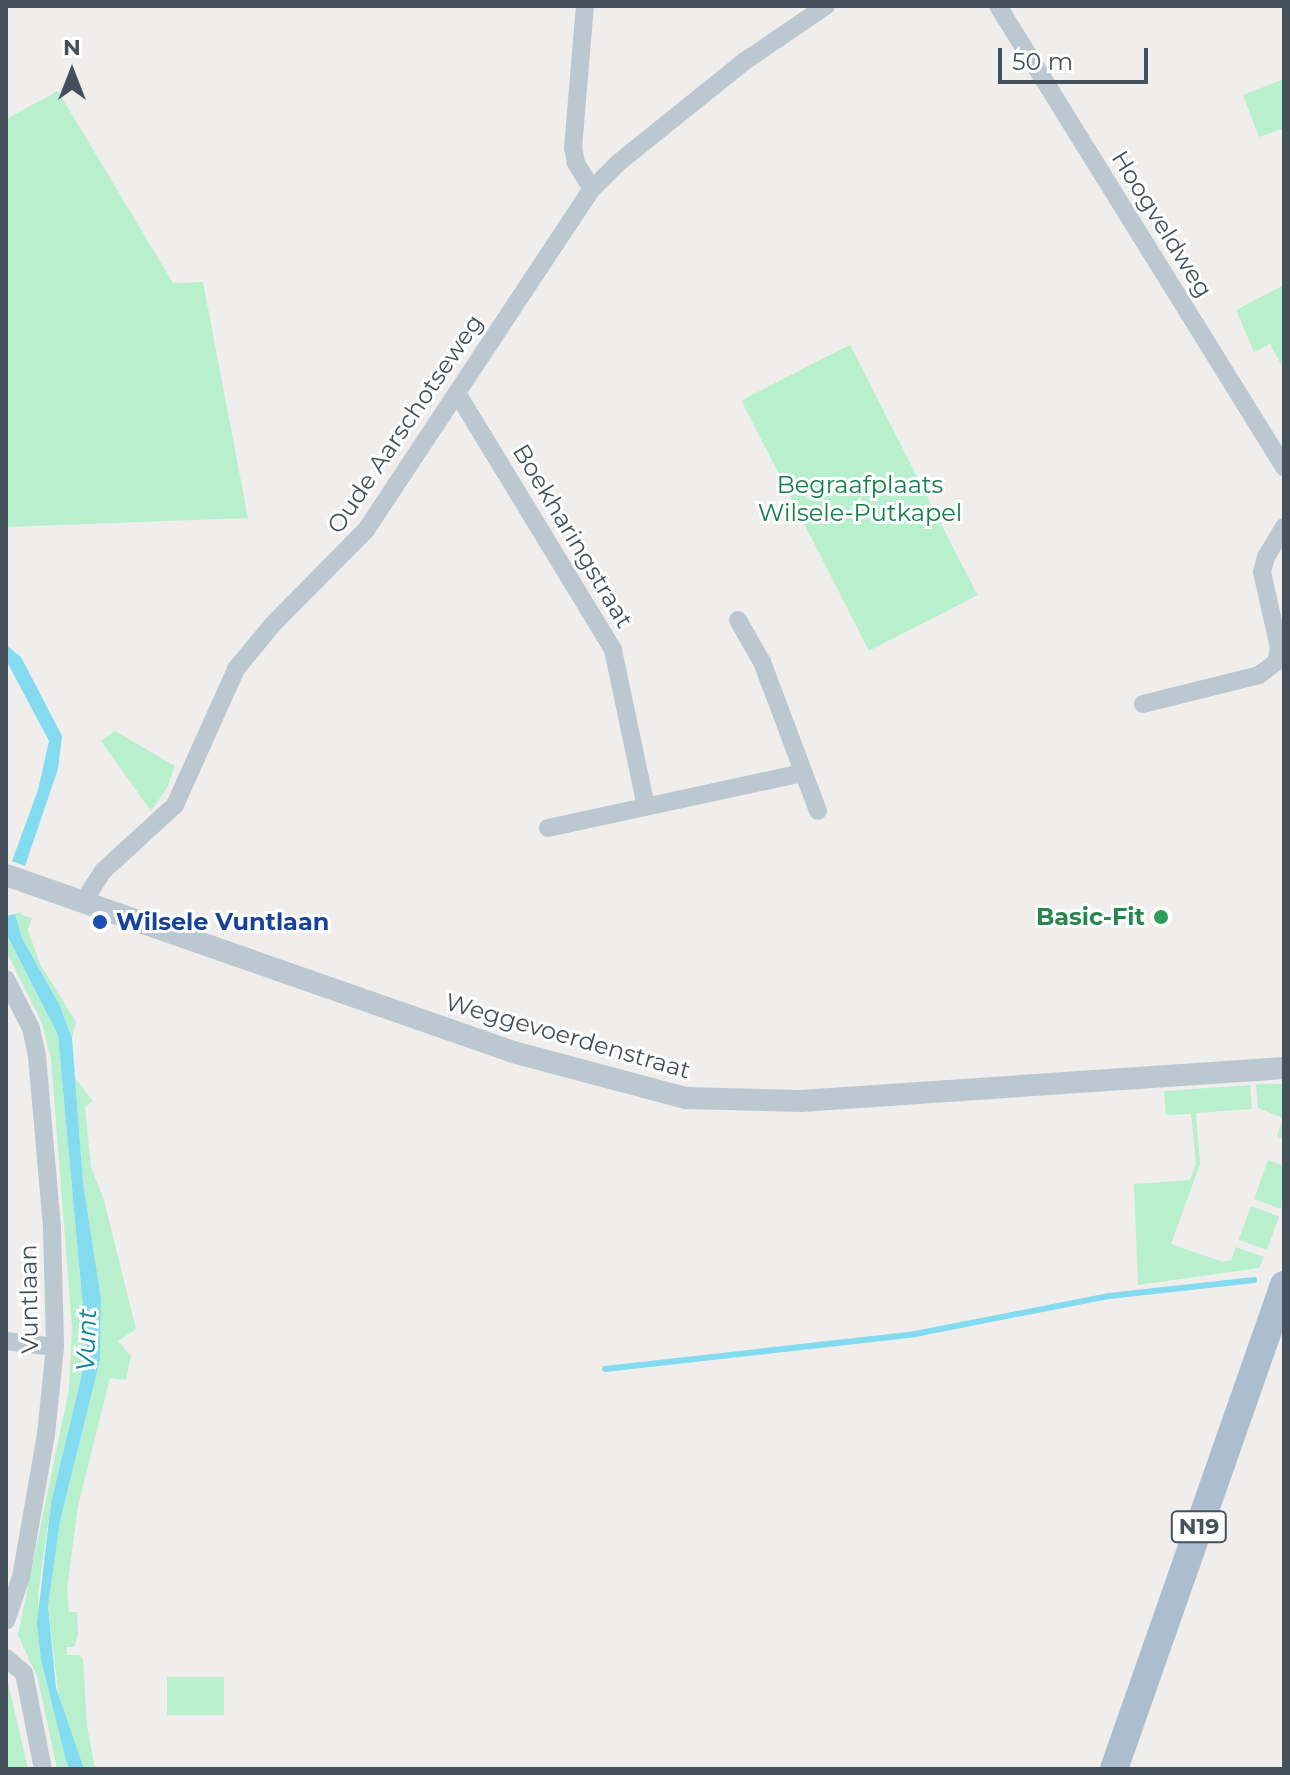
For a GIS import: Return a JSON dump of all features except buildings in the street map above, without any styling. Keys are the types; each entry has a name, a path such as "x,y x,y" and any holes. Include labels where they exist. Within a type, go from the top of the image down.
{"main road":[{"name":"N19","path":"1114,1769 1284,1285"}],"street":[{"path":"585,6 573,148 576,163 592,189"},
{"name":"Oude Aarschotseweg","path":"83,902 103,871 175,805 236,669 273,624 366,530 592,189 618,163 745,61 826,6"},
{"name":"Hoogveldweg","path":"998,6 1284,467"},
{"name":"Boekharingstraat","path":"457,393 613,650 646,807"},
{"path":"1143,704 1259,675 1276,662 1279,648 1262,572 1266,557 1284,527"},
{"path":"738,620 762,662 818,811"},
{"path":"548,828 803,773"},
{"name":"Weggevoerdenstraat","path":"16,878 513,1052 686,1098 801,1101 1284,1068"},
{"name":"Vuntlaan","path":"6,979 31,1028 37,1056 52,1229 55,1347 46,1434 21,1577 6,1621"},
{"path":"6,1341 55,1347"},
{"path":"6,1658 24,1673 43,1769"}],"green space":[{"path":"1284,79 1284,128 1259,137 1243,95"},
{"path":"58,91 173,283 203,282 248,518 6,527 6,119"},
{"path":"1284,285 1284,370 1270,344 1254,352 1236,310"},
{"name":"Begraafplaats Wilsele-Putkapel","path":"850,345 978,595 869,651 741,400"},
{"path":"115,731 175,766 167,788 151,811 101,741"},
{"path":"21,912 32,918 28,930 40,964 76,1022 72,1038 59,1004 22,938 15,914"},
{"path":"6,933 58,1035 87,1353 51,1503 38,1594 41,1660 69,1769 57,1769 38,1679 18,1635 69,1389 72,1327 51,1059 42,1023 6,951"},
{"path":"75,1078 93,1101 85,1107 91,1167 104,1200 136,1329 118,1341 131,1356 126,1380 110,1378 78,1506 67,1589 69,1612 77,1612 78,1635 74,1647 66,1647 67,1655 80,1655 83,1659 87,1726 95,1769 84,1769 59,1699 48,1606 60,1521 100,1360 101,1299 83,1183"},
{"path":"1256,1084 1284,1084 1284,1139 1277,1136 1283,1118 1258,1108"},
{"path":"1250,1085 1252,1109 1196,1113 1200,1164 1171,1244 1223,1262 1231,1260 1236,1247 1264,1257 1259,1268 1138,1285 1134,1184 1190,1180 1196,1163 1191,1114 1166,1115 1164,1091"},
{"path":"1268,1160 1284,1166 1281,1209 1254,1199"},
{"path":"1251,1206 1279,1216 1267,1250 1239,1240"},
{"path":"167,1677 224,1677 224,1715 167,1715"},
{"path":"6,1680 8,1682 28,1769 6,1769"}],"water":[{"path":"6,645 21,657 62,736 58,769 25,866 12,861 38,790 49,741 6,660"},
{"name":"Vunt","path":"15,914 22,938 59,1004 72,1038 83,1183 101,1299 100,1360 60,1521 48,1606 56,1688 84,1769 69,1769 66,1760 41,1660 37,1623 51,1503 87,1353 86,1340 58,1035 6,933 6,916"}],"waterway":[{"path":"605,1369 915,1334 1109,1296 1254,1280"}],"place":[{"name":"Basic-Fit","path":"1161,917"},
{"name":"Wilsele Vuntlaan","path":"100,922"}]}
